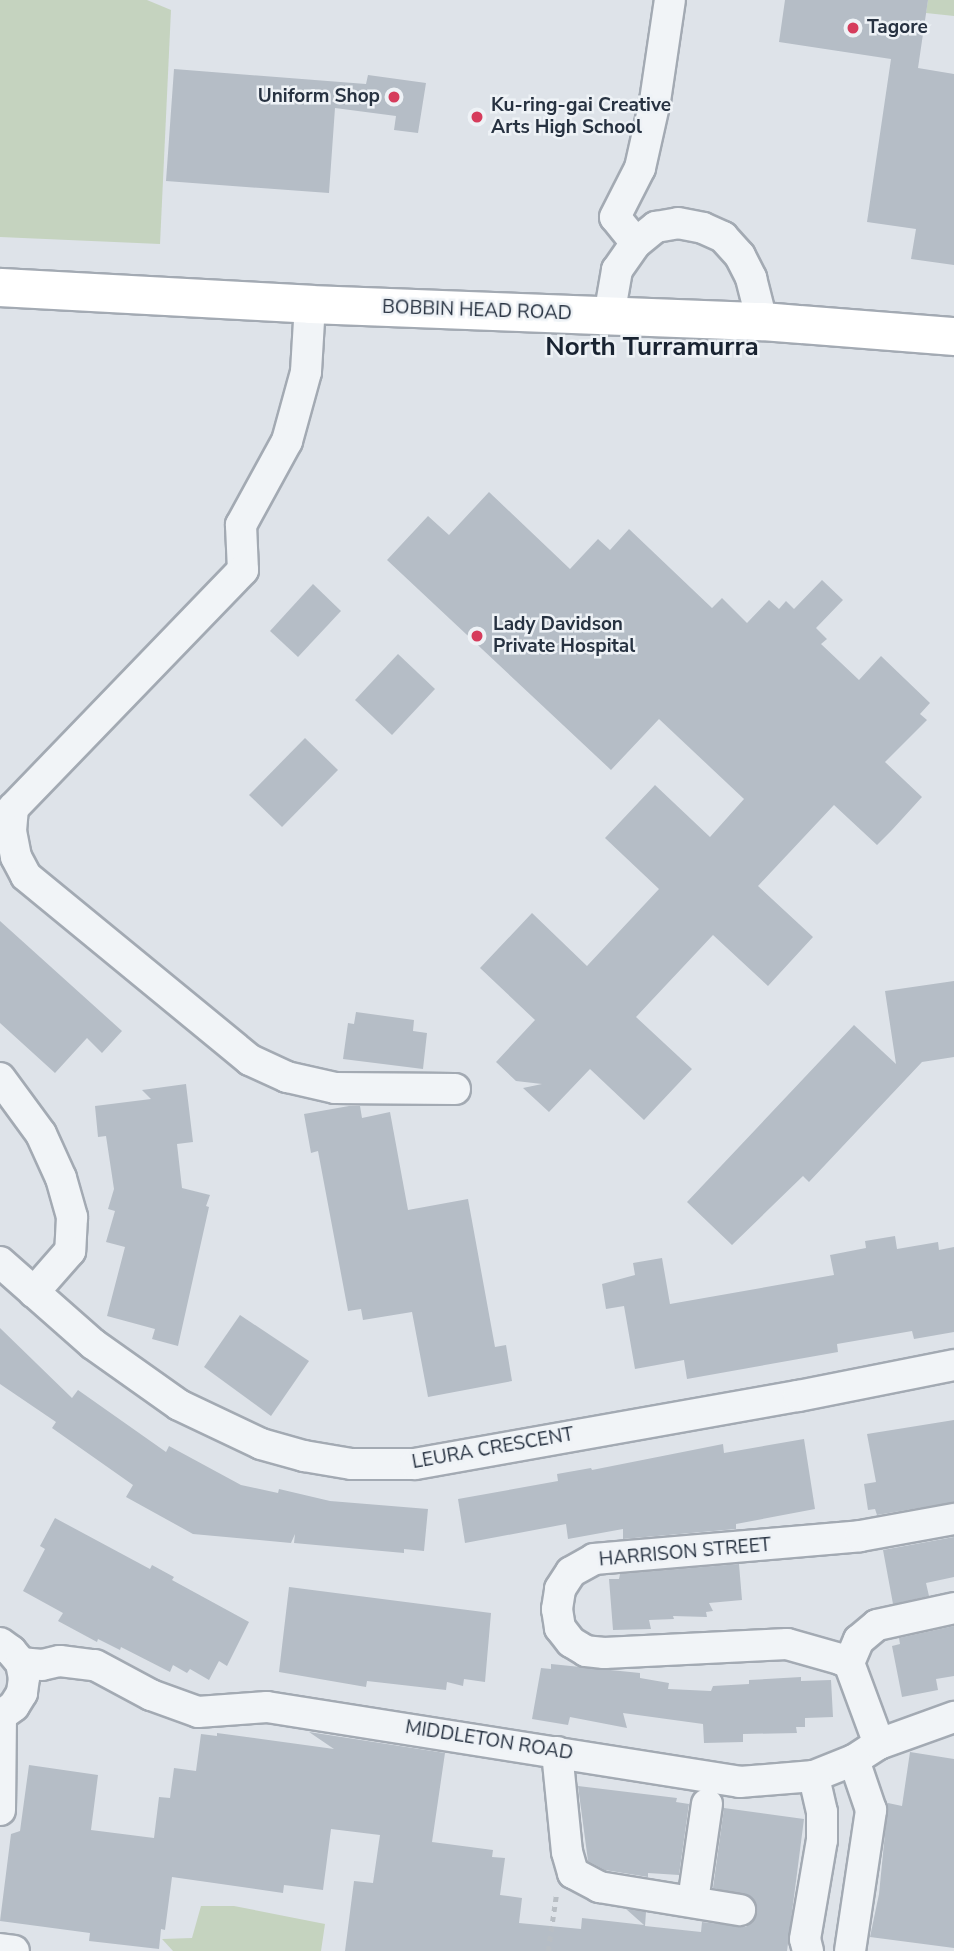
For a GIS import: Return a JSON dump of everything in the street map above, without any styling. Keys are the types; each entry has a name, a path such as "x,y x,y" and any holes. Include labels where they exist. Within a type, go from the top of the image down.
{"main road":[{"name":"BOBBIN HEAD ROAD","path":"0,287 310,304 762,321 954,336"}],"street":[{"path":"636,243 615,217 640,168 655,101 670,0"},
{"path":"609,316 617,270 636,243 656,227 678,223 703,228 723,237 740,256 751,278 762,321"},
{"path":"310,304 306,372 287,441 242,525 243,570 13,808 11,831 16,857 26,876 250,1060 287,1076 335,1088 455,1089"},
{"path":"0,1078 41,1134 61,1178 72,1217 70,1251 34,1292"},
{"name":"LEURA CRESCENT","path":"0,1262 126,1370 179,1405 261,1444 304,1456 351,1464 415,1464 798,1396 954,1364"},
{"name":"HARRISON STREET","path":"849,1663 787,1644 604,1653 586,1650 571,1642 560,1629 557,1609 560,1589 571,1572 594,1559 860,1536 954,1518"},
{"path":"850,1951 871,1810 866,1752 849,1663 859,1640 877,1625 954,1608"},
{"path":"0,1810 1,1716 14,1706 22,1693 24,1678 10,1653"},
{"name":"MIDDLETON ROAD","path":"10,1653 42,1665 60,1661 95,1665 151,1695 198,1712 267,1707 740,1782 814,1776 954,1717"},
{"path":"557,1752 567,1852 573,1873 599,1888 740,1910"},
{"path":"808,1951 805,1939 822,1840 822,1812 814,1776"},
{"path":"693,1901 707,1804"},
{"path":"0,1949 14,1951"}],"path":[{"path":"548,1951 559,1876 573,1873"}],"green space":[{"path":"0,0 147,0 171,10 160,244 0,237"},
{"path":"928,0 954,0 954,16 926,13"},
{"path":"201,1906 234,1906 325,1924 321,1951 173,1951 162,1939 192,1938"}],"building":[{"path":"785,0 928,0 918,68 954,74 954,265 911,259 916,229 867,222 891,59 779,42"},
{"path":"174,69 366,84 368,75 426,83 418,133 394,130 396,116 335,108 329,193 166,181"},
{"name":"Lady Davidson Private Hospital","path":"489,492 570,569 598,539 610,550 629,529 712,608 722,598 747,623 769,600 779,609 786,601 794,609 822,580 843,600 816,628 827,639 821,644 859,680 881,656 930,703 920,714 927,720 885,762 922,797 892,830 877,845 834,805 758,886 813,937 768,986 713,935 636,1017 692,1069 644,1120 590,1069 549,1112 523,1088 542,1084 516,1081 496,1062 535,1020 480,968 532,913 587,966 659,889 605,838 655,785 710,837 744,799 659,719 611,770 387,560 428,516 449,535"},
{"path":"313,584 341,611 298,657 270,631"},
{"path":"398,654 435,689 392,735 355,700"},
{"path":"305,738 338,770 282,827 249,795"},
{"path":"0,921 122,1031 102,1053 87,1038 55,1073 0,1023"},
{"path":"954,981 954,1057 922,1062 809,1182 803,1176 732,1245 687,1202 854,1025 896,1064 885,991"},
{"path":"356,1012 414,1020 413,1031 427,1033 423,1069 343,1059 348,1023 354,1024"},
{"path":"186,1084 193,1142 177,1144 182,1188 210,1195 178,1346 152,1339 155,1329 107,1316 125,1247 106,1242 115,1211 108,1209 114,1189 106,1136 98,1137 95,1106 151,1099 142,1090"},
{"path":"360,1106 362,1118 390,1112 408,1210 468,1199 495,1347 506,1345 512,1381 428,1397 412,1312 363,1320 361,1309 348,1311 318,1151 311,1153 304,1114"},
{"path":"895,1236 897,1249 938,1242 939,1250 954,1247 954,1332 914,1339 912,1331 837,1344 838,1352 687,1379 684,1360 635,1369 624,1306 606,1309 602,1284 635,1275 633,1263 662,1258 670,1304 834,1275 830,1255 866,1248 865,1241"},
{"path":"240,1315 309,1361 271,1416 204,1367"},
{"path":"0,1328 72,1398 78,1390 166,1452 169,1446 241,1485 278,1493 279,1489 330,1501 428,1509 424,1551 404,1549 404,1553 294,1543 295,1534 291,1543 193,1534 126,1497 133,1485 52,1428 56,1422 0,1384"},
{"path":"954,1420 954,1502 877,1515 875,1509 868,1510 864,1484 876,1482 867,1434"},
{"path":"804,1439 815,1509 736,1524 736,1529 623,1539 623,1529 568,1539 566,1524 465,1543 458,1499 558,1481 557,1474 591,1468 592,1470 723,1444 724,1453"},
{"path":"55,1518 150,1569 152,1565 174,1577 172,1580 249,1622 227,1666 219,1661 209,1680 190,1669 187,1673 173,1665 170,1672 121,1647 120,1650 98,1639 97,1642 58,1621 63,1613 23,1591 45,1549 40,1546"},
{"path":"954,1537 954,1577 926,1583 929,1596 893,1604 883,1550"},
{"path":"739,1564 742,1600 709,1603 713,1611 706,1612 707,1617 673,1616 674,1619 649,1620 651,1629 613,1630 609,1579 619,1579 620,1574"},
{"path":"289,1587 491,1613 485,1682 464,1679 463,1686 447,1682 446,1690 367,1681 366,1687 279,1672"},
{"path":"954,1626 954,1676 936,1679 938,1690 902,1697 892,1646 900,1644 899,1638"},
{"path":"551,1664 640,1673 640,1678 669,1683 668,1689 711,1691 713,1686 749,1684 749,1680 801,1677 801,1681 831,1680 833,1717 805,1718 805,1727 796,1727 797,1733 743,1734 743,1742 704,1743 703,1724 623,1713 627,1728 570,1717 568,1725 532,1719 541,1668 551,1669"},
{"path":"309,1732 445,1753 432,1842 493,1850 492,1857 505,1858 500,1895 522,1898 519,1923 581,1929 582,1918 644,1925 626,1909 646,1912 645,1926 701,1932 702,1922 746,1927 757,1913 752,1897 713,1888 724,1808 804,1819 787,1951 345,1951 354,1881 373,1883 380,1835 331,1829 323,1890 284,1885 283,1893 172,1877 165,1930 161,1929 159,1949 89,1941 90,1933 0,1921 11,1834 20,1831 29,1765 98,1775 91,1830 154,1838 159,1797 170,1798 174,1768 196,1771 201,1734 217,1736 217,1733 334,1749"},
{"path":"910,1752 954,1759 954,1948 870,1937 879,1894 888,1803 902,1806"},
{"path":"578,1786 677,1798 676,1802 689,1804 679,1875 648,1873 648,1877 605,1870 588,1861"}],"place":[{"name":"Tagore","path":"853,28"},
{"name":"Uniform Shop","path":"394,97"},
{"name":"Ku-ring-gai Creative Arts High School","path":"477,117"},
{"name":"Lady Davidson Private Hospital","path":"477,636"}],"district":[{"name":"North Turramurra","path":"652,347"}]}
